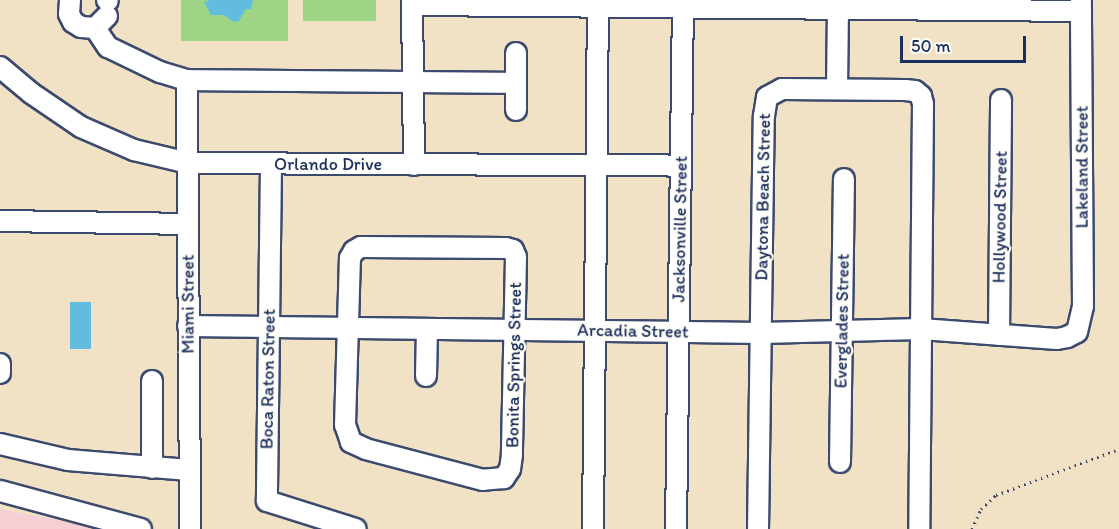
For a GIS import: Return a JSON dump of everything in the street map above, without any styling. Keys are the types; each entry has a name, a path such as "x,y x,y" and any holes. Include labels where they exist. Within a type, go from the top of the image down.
{"street":[{"path":"70,0 69,14 81,27 104,11 108,47 160,72 188,80 516,83"},
{"path":"414,165 412,3 683,4 838,9 1081,6"},
{"path":"593,529 598,4"},
{"name":"Jacksonville Street","path":"676,529 683,4"},
{"name":"Lakeland Street","path":"1077,332 1082,320 1083,306 1081,6"},
{"path":"837,89 838,9"},
{"path":"516,53 516,110"},
{"name":"Orlando Drive","path":"0,67 31,93 81,127 134,150 188,164 681,166"},
{"name":"Miami Street","path":"188,80 190,529"},
{"name":"Daytona Beach Street","path":"758,529 764,116 767,97 774,90 782,89 837,89 905,90 915,91 921,96 924,115 919,529"},
{"name":"Hollywood Street","path":"999,334 1001,100"},
{"name":"Boca Raton Street","path":"271,164 267,501 356,529"},
{"name":"Everglades Street","path":"840,462 843,179"},
{"path":"0,221 188,224"},
{"name":"Bonita Springs Street","path":"361,247 506,248 513,250 516,257 512,455 510,469 504,478 494,481 377,452 351,442 345,425 349,328 350,258 354,251 361,247"},
{"name":"Arcadia Street","path":"188,326 761,333 921,329 1057,339 1077,332"},
{"path":"426,376 427,329"},
{"path":"0,364 0,373"},
{"path":"152,381 152,468"},
{"path":"0,444 68,460 189,470"},
{"path":"0,491 79,521 141,529"}],"path":[{"path":"972,529 981,509 996,495 1119,449"}],"shaded area":[{"path":"0,509 90,526 90,529 0,529"}],"green space":[{"path":"181,0 288,0 288,41 181,41"},
{"path":"303,0 376,0 376,21 303,21"}],"water":[{"path":"253,0 251,9 246,9 239,21 234,22 224,15 211,15 204,2"},
{"path":"70,302 91,302 91,349 70,349"}]}
